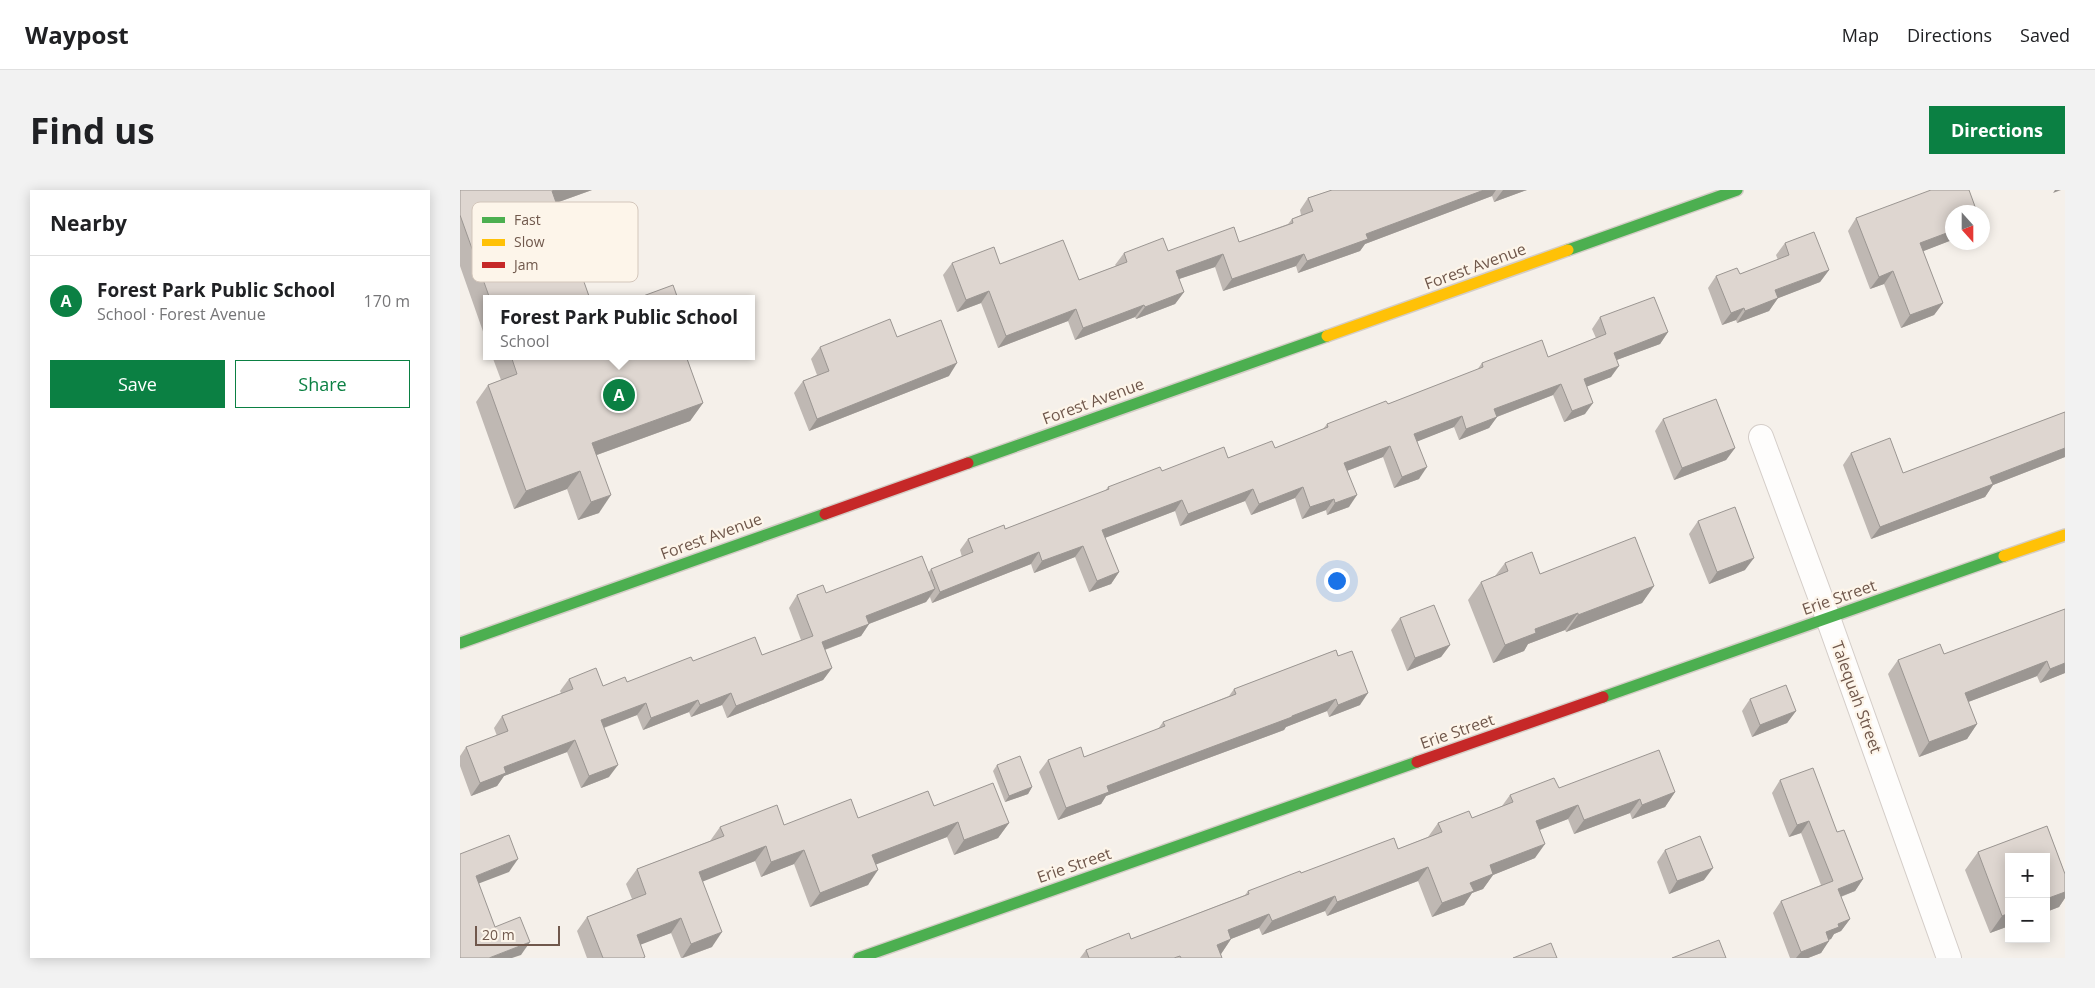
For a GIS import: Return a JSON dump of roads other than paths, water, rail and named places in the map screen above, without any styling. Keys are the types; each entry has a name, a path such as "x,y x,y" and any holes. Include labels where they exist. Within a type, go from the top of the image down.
{"street":[{"name":"Forest Avenue","path":"460,643 1737,190"},
{"name":"Talequah Street","path":"1761,437 1828,618 1949,958"},
{"name":"Erie Street","path":"859,958 2065,536"}],"place":[{"name":"Forest Park Public School","path":"619,395"}]}
